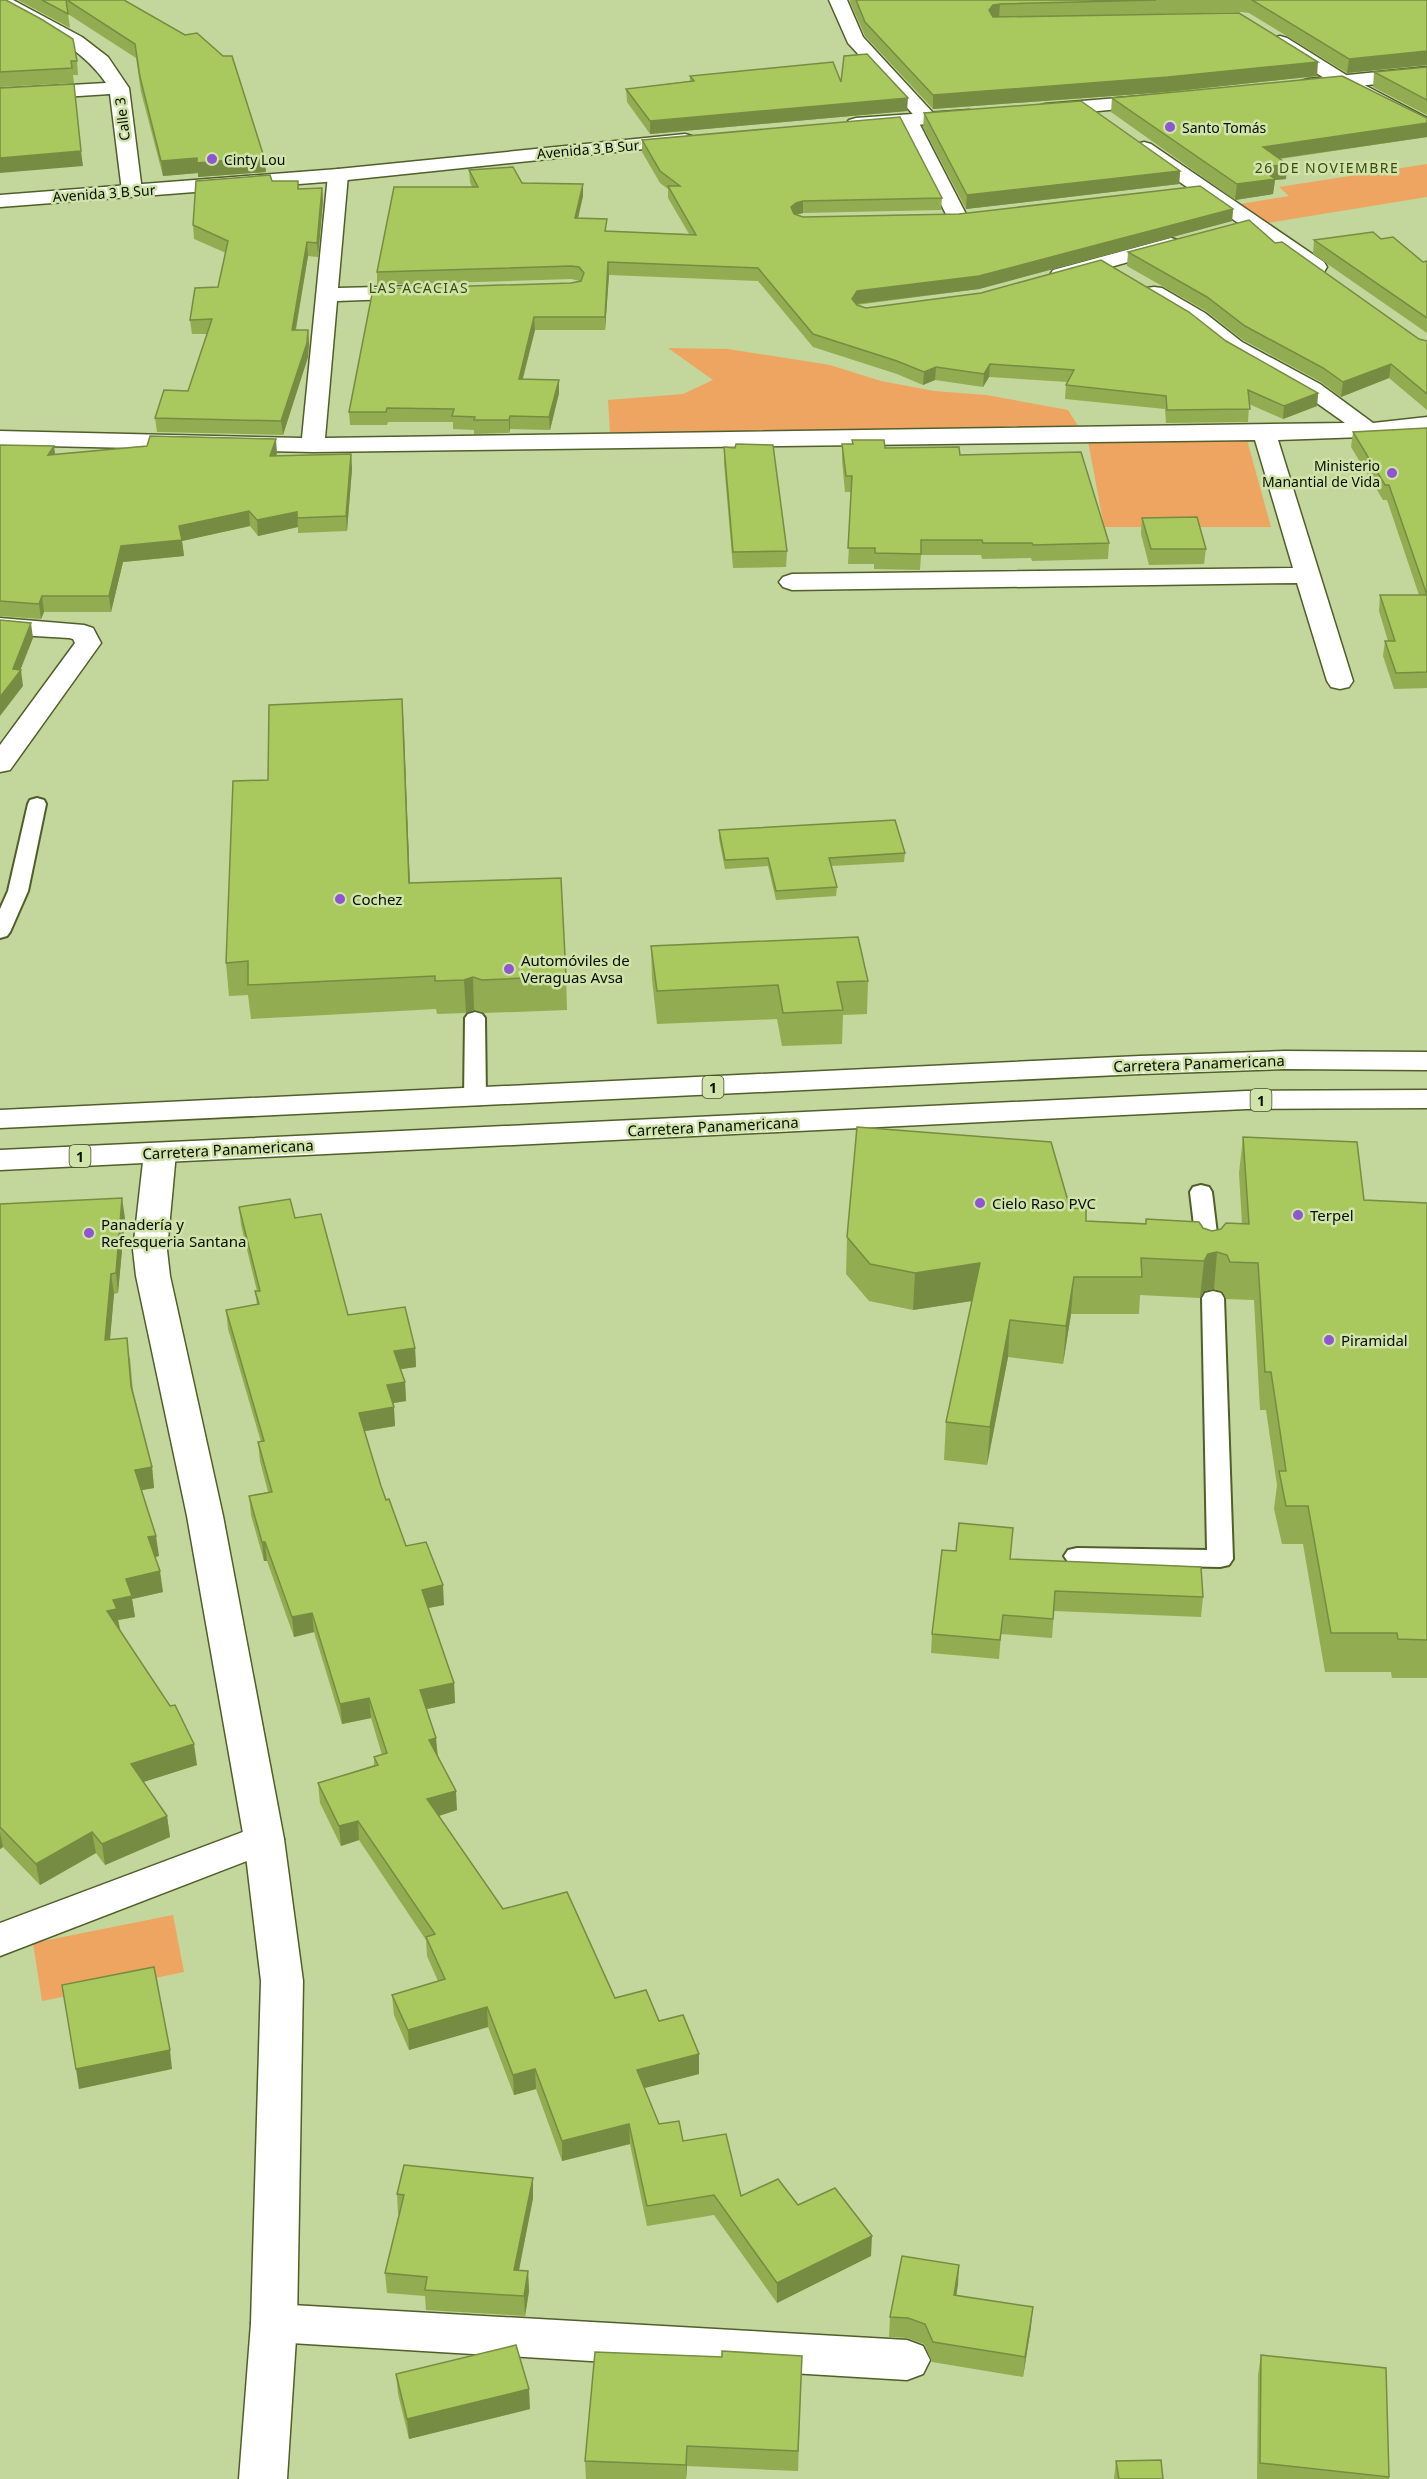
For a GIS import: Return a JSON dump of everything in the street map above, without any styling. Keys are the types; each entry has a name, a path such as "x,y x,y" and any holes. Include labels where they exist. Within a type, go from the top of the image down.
{"main road":[{"name":"Calle 3","path":"0,0 75,41 101,61 119,88 132,191"},
{"path":"838,0 855,39 918,120 958,218"},
{"path":"0,16 27,15"},
{"path":"1260,30 1344,82 1427,126"},
{"path":"1285,88 1427,73"},
{"path":"0,95 119,88"},
{"path":"1027,111 1179,98"},
{"path":"1086,107 1334,280"},
{"path":"835,126 991,114"},
{"name":"Avenida 3 B Sur","path":"0,201 338,175 707,138"},
{"path":"313,445 338,175"},
{"path":"1172,194 1203,190"},
{"path":"935,218 981,215"},
{"path":"1232,230 1254,224"},
{"path":"1044,279 1187,240"},
{"path":"1103,263 1197,318 1234,347 1312,389 1367,429"},
{"path":"327,294 443,291"},
{"path":"0,438 313,445 1264,433 1427,424"},
{"path":"1264,433 1340,681"},
{"path":"792,582 1308,575"},
{"path":"0,626 69,630 84,633 88,643 0,764"},
{"name":"Carretera Panamericana","path":"0,1119 475,1099 1110,1066 1255,1061 1427,1061"},
{"path":"1110,1066 1377,1078 1407,1084 1427,1092"},
{"path":"160,1153 183,1138 217,1129 445,1112 595,1093"},
{"name":"Carretera Panamericana","path":"0,1160 1246,1100 1427,1098"},
{"path":"0,1136 101,1136 139,1143 160,1153"},
{"path":"160,1153 150,1250 153,1276 205,1516 264,1839 282,1981 274,2323 263,2479"},
{"path":"0,1940 264,1839"},
{"path":"274,2323 907,2360"}],"lane":[{"path":"0,932 18,891 37,804"},
{"path":"475,1018 475,1099"},
{"path":"1200,1192 1209,1259"},
{"path":"1077,1556 1220,1559 1213,1298"}],"shaded area":[{"path":"1427,164 1427,197 1267,223 1240,204 1289,196 1279,187"},
{"path":"668,348 728,349 830,365 881,381 934,391 986,395 1068,410 1080,429 610,432 608,400 683,394 713,380"},
{"path":"1247,440 1271,527 1104,527 1088,441"},
{"path":"173,1915 184,1972 42,2001 33,1943"}],"building":[{"path":"0,0 6,0 73,39 77,61 71,61 72,68 0,72"},
{"path":"42,0 66,0 68,14"},
{"path":"67,0 124,0 185,35 197,33 223,56 232,56 264,157 197,163 197,158 161,161 140,77 135,44"},
{"path":"856,0 1156,0 1000,4 993,5 989,10 993,17 1239,13 1318,62 1168,77 933,95 865,22"},
{"path":"1252,0 1427,0 1427,51 1349,59"},
{"path":"867,54 908,98 650,121 626,89 694,81 690,76 833,62 841,82 844,56"},
{"path":"1427,67 1427,100 1374,72"},
{"path":"1342,76 1427,118 1427,123 1263,147 1287,164 1260,168 1275,179 1237,184 1112,98"},
{"path":"74,84 81,151 0,158 0,88"},
{"path":"1081,101 1180,171 967,195 924,113"},
{"path":"900,117 942,198 803,201 791,207 794,214 803,217 959,214 1200,186 1233,209 979,276 857,291 852,299 857,305 866,308 981,293 1101,260 1189,312 1226,341 1318,393 1284,406 1248,390 1250,409 1167,410 1166,396 1066,385 1074,370 990,364 984,374 936,367 924,372 813,334 758,268 608,262 605,317 534,317 519,379 559,380 549,417 510,416 509,420 474,420 475,417 452,416 454,409 387,408 386,412 349,412 373,289 571,283 581,281 584,273 579,267 571,266 377,272 394,187 478,187 469,170 513,167 522,183 583,184 575,218 607,219 605,231 696,235 668,186 680,186 660,171 642,140"},
{"path":"270,175 272,181 298,181 298,189 322,188 317,243 307,242 292,330 308,330 307,343 281,421 155,418 164,390 188,391 212,319 190,320 195,288 218,287 228,241 193,225 196,181"},
{"path":"1249,220 1275,243 1282,242 1419,339 1427,341 1427,394 1391,364 1343,382 1323,368 1245,326 1207,297 1128,252"},
{"path":"1373,232 1381,239 1393,237 1423,262 1427,261 1427,318 1314,240"},
{"path":"1427,428 1427,595 1389,485 1385,485 1353,432"},
{"path":"150,436 276,439 270,456 351,454 346,516 297,518 297,512 257,520 249,511 179,526 182,540 121,546 109,596 42,596 39,604 0,601 0,445 54,446 48,455 147,446"},
{"path":"852,440 884,440 885,448 959,447 960,455 1081,452 1109,543 1033,545 1032,543 983,543 982,540 921,540 921,554 875,553 875,548 848,548 852,476 846,476 842,444 853,444"},
{"path":"736,444 773,445 787,551 733,552 724,447 735,448"},
{"path":"1197,517 1206,549 1151,549 1142,518"},
{"path":"1380,595 1427,595 1427,672 1396,673 1385,641 1395,641"},
{"path":"0,620 31,623 13,669 21,670 0,697"},
{"path":"402,699 409,883 561,878 566,976 482,980 473,977 464,980 435,981 435,976 248,985 248,961 226,963 233,781 268,780 269,705"},
{"path":"895,820 905,853 829,858 837,887 776,891 768,858 725,860 719,830"},
{"path":"858,937 868,981 837,982 843,1010 783,1013 778,985 657,991 651,946"},
{"path":"857,1127 1051,1142 1070,1208 1086,1209 1086,1221 1146,1224 1146,1219 1199,1222 1203,1228 1212,1231 1221,1229 1226,1223 1249,1224 1243,1137 1357,1142 1364,1200 1427,1203 1427,1640 1398,1639 1397,1633 1331,1633 1308,1506 1286,1506 1279,1471 1286,1471 1271,1372 1265,1372 1258,1263 1230,1262 1227,1255 1217,1252 1208,1254 1204,1261 1141,1258 1142,1277 1074,1277 1066,1326 1010,1320 990,1427 946,1422 980,1263 915,1273 870,1264 847,1237"},
{"path":"122,1198 116,1273 111,1274 105,1340 127,1338 131,1386 152,1467 135,1470 156,1536 148,1537 160,1571 126,1579 132,1596 113,1600 117,1609 107,1611 170,1706 175,1705 194,1744 131,1764 167,1816 102,1844 92,1832 36,1864 0,1827 0,1204"},
{"path":"290,1199 295,1218 321,1214 348,1315 405,1307 415,1348 394,1351 405,1382 387,1385 394,1407 359,1413 381,1486 386,1500 389,1499 406,1546 426,1542 443,1585 422,1590 454,1683 420,1690 436,1738 429,1740 456,1791 427,1799 503,1909 567,1892 615,1998 646,1990 659,2021 683,2015 699,2054 637,2070 659,2124 679,2121 683,2141 726,2134 741,2196 778,2179 798,2205 835,2188 872,2236 777,2283 714,2195 647,2206 629,2124 562,2141 535,2069 513,2075 487,2007 408,2030 392,1995 445,1979 426,1937 435,1934 358,1821 339,1826 318,1783 378,1765 374,1757 387,1753 369,1698 340,1704 312,1613 292,1617 265,1542 262,1542 249,1496 272,1492 258,1442 264,1441 226,1310 259,1304 255,1291 260,1291 239,1207"},
{"path":"959,1523 1013,1528 1010,1559 1201,1567 1203,1597 1055,1591 1053,1619 1003,1615 1000,1640 932,1634 942,1550 956,1551"},
{"path":"154,1967 170,2050 76,2069 62,1985"},
{"path":"404,2165 533,2178 514,2270 528,2271 524,2296 425,2290 427,2277 385,2273 404,2195 397,2194"},
{"path":"902,2256 959,2265 954,2295 1033,2307 1025,2357 933,2342 925,2324 908,2318 890,2317"},
{"path":"516,2345 529,2389 407,2419 396,2374"},
{"path":"722,2351 802,2356 798,2451 687,2446 686,2465 585,2461 595,2352 722,2357"},
{"path":"1261,2355 1386,2368 1389,2477 1260,2463"},
{"path":"1161,2460 1163,2479 1119,2479 1116,2461"}],"place":[{"name":"Santo Tomás","path":"1170,127"},
{"name":"Cinty Lou","path":"212,159"},
{"name":"Ministerio Manantial de Vida","path":"1392,473"},
{"name":"Cochez","path":"340,899"},
{"name":"Automóviles de Veraguas Avsa","path":"509,969"},
{"name":"Cielo Raso PVC","path":"980,1203"},
{"name":"Terpel","path":"1298,1215"},
{"name":"Panadería y Refesqueria Santana","path":"89,1233"},
{"name":"Piramidal","path":"1329,1340"}],"district":[{"name":"26 DE NOVIEMBRE","path":"1327,167"},
{"name":"LAS ACACIAS","path":"419,287"}]}
